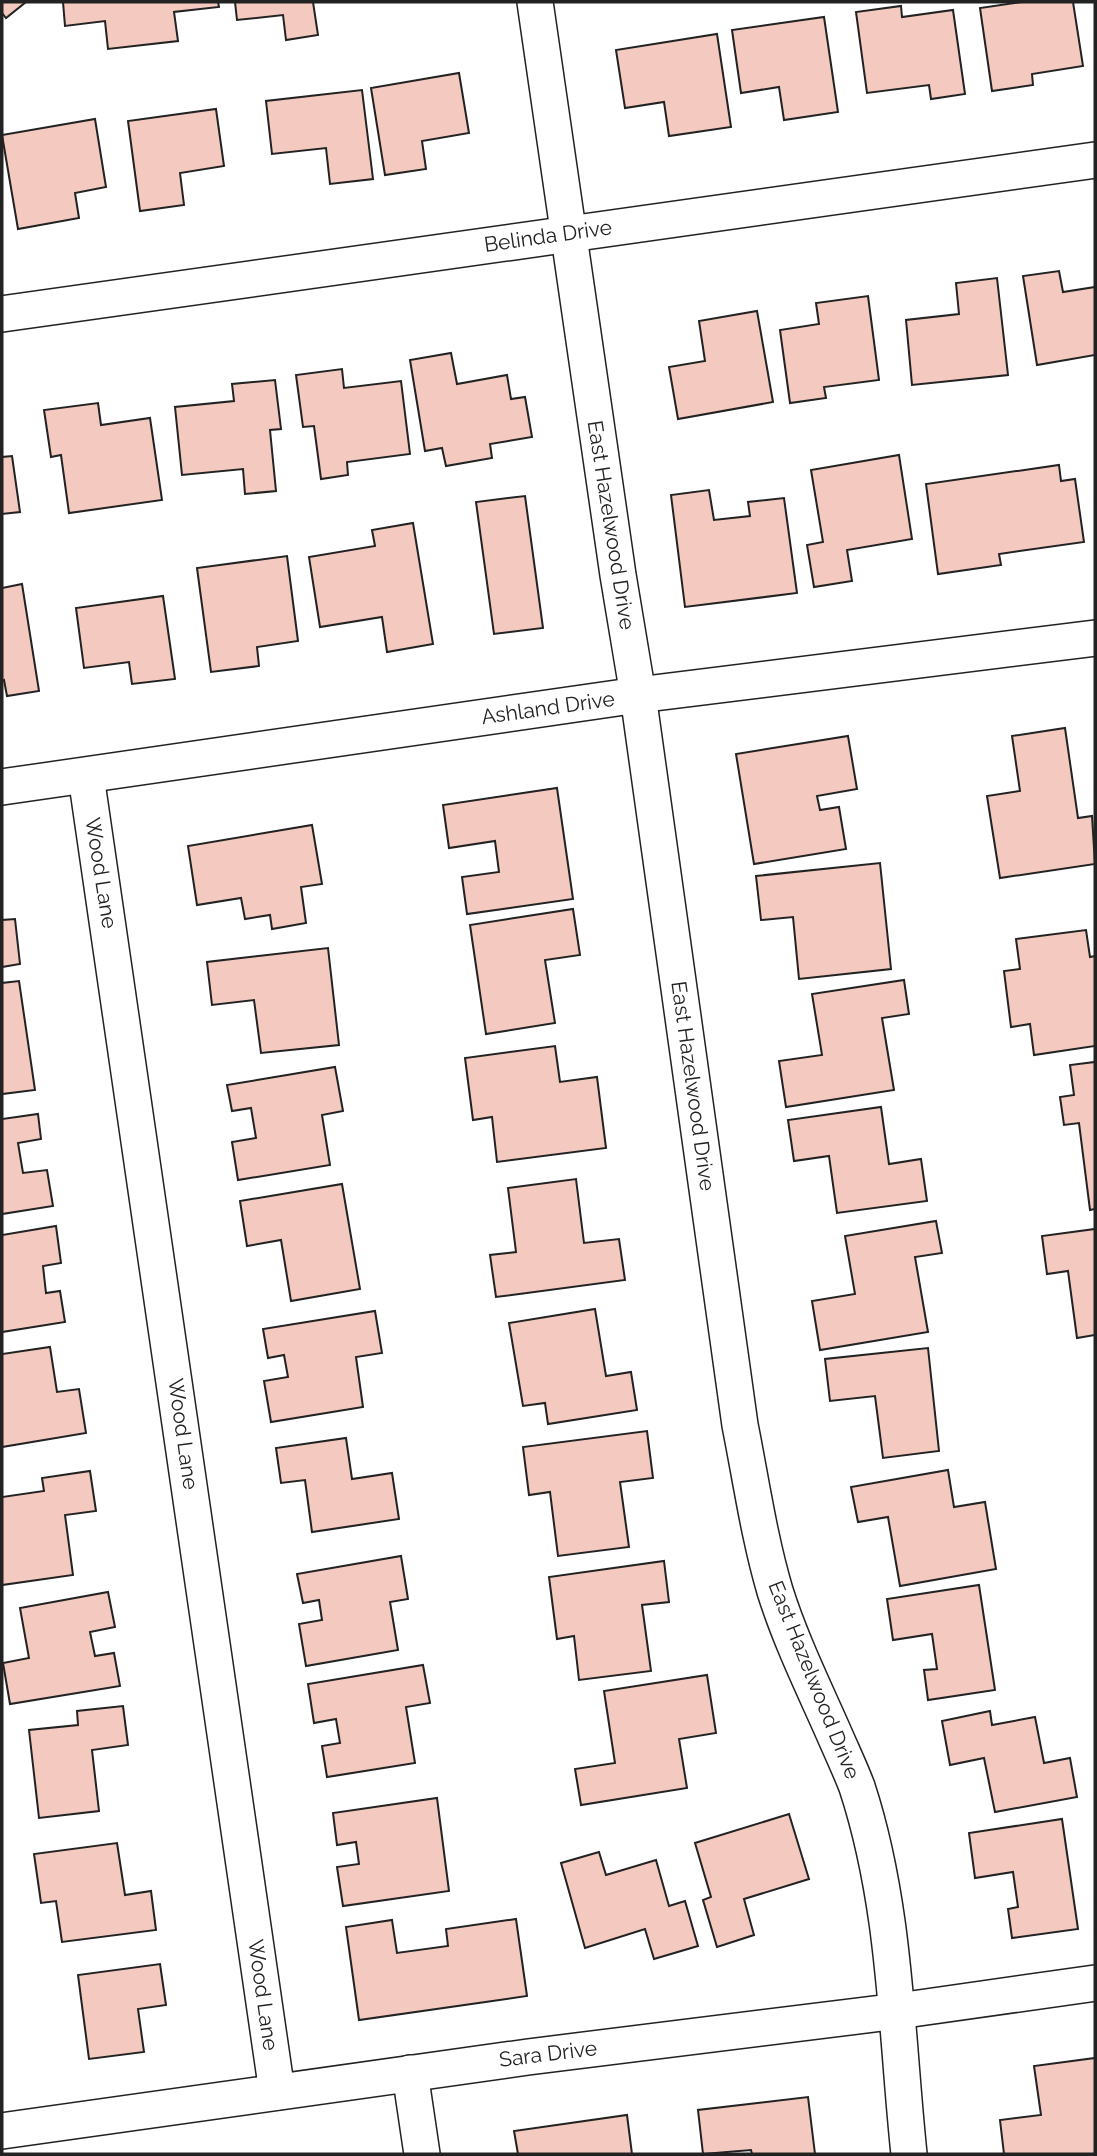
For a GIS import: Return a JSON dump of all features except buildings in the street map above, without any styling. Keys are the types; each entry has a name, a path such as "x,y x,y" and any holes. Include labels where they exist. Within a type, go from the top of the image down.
{"street":[{"name":"East Hazelwood Drive","path":"535,2 567,234 638,695 740,1425 775,1590 856,1786 876,1860 898,2011 909,2154"},
{"name":"Belinda Drive","path":"2,314 1095,160"},
{"name":"Ashland Drive","path":"2,788 638,695 1095,638"},
{"name":"Wood Lane","path":"86,776 277,2092"},
{"name":"Sara Drive","path":"2,2131 410,2073 1095,1983"},
{"path":"410,2073 422,2154"}]}
